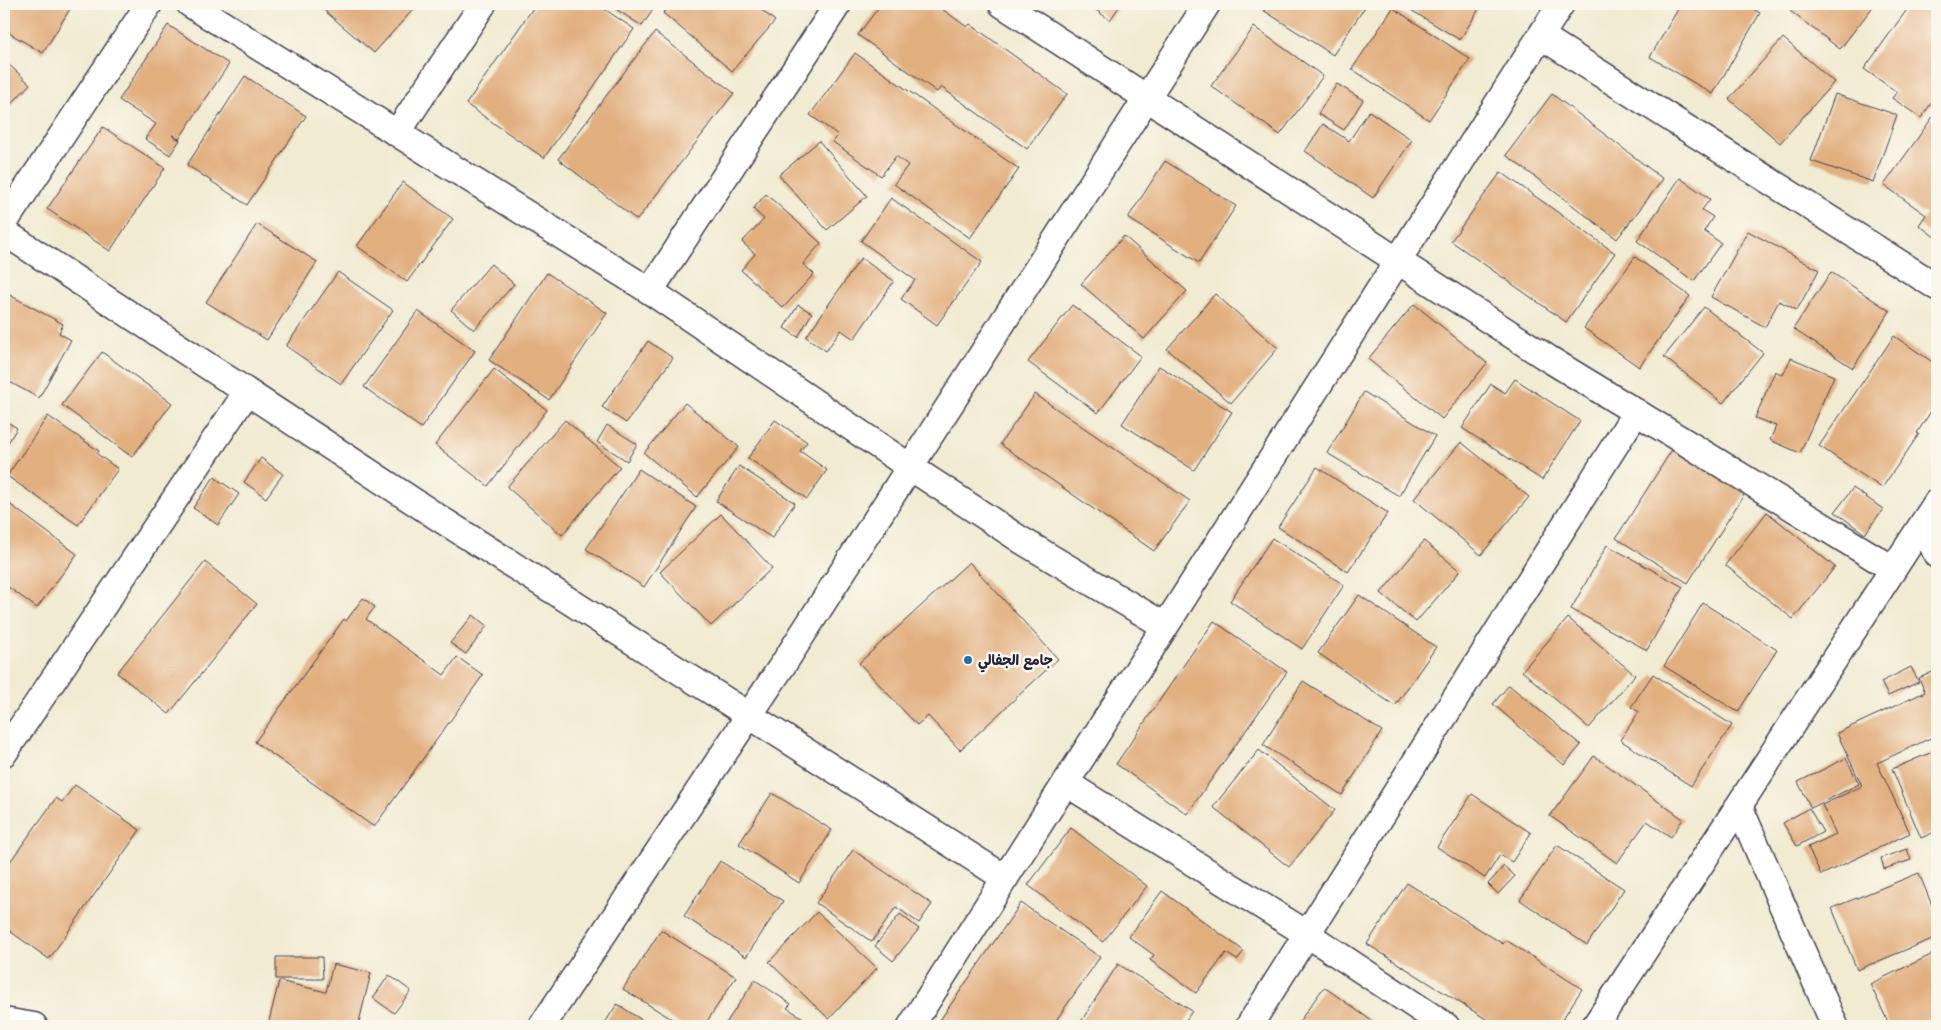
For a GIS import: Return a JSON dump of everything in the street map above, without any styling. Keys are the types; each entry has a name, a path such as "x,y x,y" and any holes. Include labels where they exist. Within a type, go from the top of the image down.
{"street":[{"path":"4,223 149,4"},
{"path":"190,4 650,291 910,468 1021,540 1165,626"},
{"path":"397,133 483,4"},
{"path":"650,291 838,4"},
{"path":"1002,4 1549,359 1893,569"},
{"path":"542,1026 750,714 1208,4"},
{"path":"910,1026 1561,4"},
{"path":"1541,36 1937,287"},
{"path":"4,232 442,520 750,714 1004,878"},
{"path":"4,754 248,392"},
{"path":"1249,1026 1636,412"},
{"path":"1595,1026 1937,502"},
{"path":"1923,524 1937,555"},
{"path":"1066,782 1307,934 1446,1026"},
{"path":"1739,806 1835,1026"},
{"path":"4,1021 34,1026"}],"building":[{"path":"4,4 73,4 43,53 4,30"},
{"path":"331,4 418,4 374,53 325,11"},
{"path":"536,4 597,4 634,29 544,158 466,104"},
{"path":"608,4 657,4 642,26"},
{"path":"671,4 754,4 775,21 732,71 663,13"},
{"path":"881,4 935,4 967,27 970,24 1067,94 1027,149 941,87 937,92 858,35"},
{"path":"1087,4 1121,4 1110,20"},
{"path":"1266,4 1367,4 1333,55 1263,10"},
{"path":"1408,4 1482,4 1460,40 1406,7"},
{"path":"1681,4 1745,4 1760,13 1713,94 1650,57"},
{"path":"1795,4 1875,4 1840,49 1790,11"},
{"path":"1911,4 1937,4 1937,95 1921,118 1892,98 1897,92 1864,69"},
{"path":"1393,8 1470,59 1429,120 1352,69"},
{"path":"168,25 229,64 179,139 172,135 180,140 170,155 145,139 156,124 119,100"},
{"path":"1254,27 1323,76 1280,135 1211,86"},
{"path":"655,32 734,93 637,220 558,159"},
{"path":"1783,38 1834,82 1780,143 1729,99"},
{"path":"855,53 1019,169 970,238 894,184 908,165 896,156 881,176 833,142 838,135 810,115"},
{"path":"4,60 30,84 4,112"},
{"path":"245,76 306,116 247,205 187,165"},
{"path":"1337,84 1363,100 1344,130 1318,114"},
{"path":"1552,94 1663,179 1617,239 1506,155"},
{"path":"1835,94 1897,115 1873,182 1811,161"},
{"path":"1369,111 1412,140 1373,198 1305,151 1323,124 1349,141"},
{"path":"1937,111 1936,238 1919,225 1926,215 1884,185"},
{"path":"103,127 165,168 110,251 47,209"},
{"path":"819,141 867,196 827,230 779,175"},
{"path":"1165,161 1236,206 1199,263 1128,218"},
{"path":"1501,172 1615,253 1566,322 1451,241"},
{"path":"1680,178 1710,199 1702,210 1713,217 1704,231 1721,243 1694,281 1637,241"},
{"path":"403,182 453,219 407,282 357,246"},
{"path":"766,194 821,243 803,264 814,274 783,308 741,270 755,254 742,242 764,219 753,209"},
{"path":"891,198 982,262 937,325 901,299 915,280 861,241"},
{"path":"257,224 317,262 267,340 206,302"},
{"path":"1748,231 1819,270 1797,310 1779,301 1765,327 1711,297"},
{"path":"1124,236 1187,291 1144,339 1081,284"},
{"path":"1635,257 1690,296 1639,367 1584,328"},
{"path":"861,258 894,281 854,339 841,330 826,351 806,337"},
{"path":"491,264 514,284 474,330 451,310"},
{"path":"338,272 393,310 341,384 286,346"},
{"path":"1831,272 1890,311 1853,368 1793,329"},
{"path":"547,273 607,313 549,400 489,360"},
{"path":"4,292 63,324 59,333 71,340 39,398 4,379"},
{"path":"1215,294 1278,348 1231,403 1167,349"},
{"path":"1414,304 1487,363 1442,419 1368,359"},
{"path":"798,305 812,313 798,337 784,328"},
{"path":"1072,305 1141,356 1098,413 1028,362"},
{"path":"1704,307 1763,353 1723,403 1664,357"},
{"path":"418,311 475,351 421,428 364,387"},
{"path":"1894,336 1937,365 1937,402 1917,433 1919,434 1882,488 1819,446"},
{"path":"648,341 673,358 626,423 602,407"},
{"path":"102,352 172,403 132,457 62,405"},
{"path":"1791,358 1834,376 1800,453 1770,440 1776,426 1755,418 1775,371 1783,375"},
{"path":"1159,366 1232,412 1194,470 1122,424"},
{"path":"494,369 547,410 488,486 435,445"},
{"path":"1515,379 1580,421 1542,480 1462,428 1491,384 1505,393"},
{"path":"1364,392 1435,436 1399,496 1327,453"},
{"path":"1035,394 1190,501 1154,551 1000,444"},
{"path":"685,403 739,447 697,497 644,453"},
{"path":"48,416 99,451 97,454 118,469 78,525 7,476"},
{"path":"4,420 17,428 4,449"},
{"path":"565,420 620,467 562,535 507,487"},
{"path":"775,420 807,442 800,451 827,470 807,499 748,458"},
{"path":"607,425 637,444 627,461 597,442"},
{"path":"1461,442 1529,497 1481,555 1414,499"},
{"path":"1675,445 1747,490 1688,583 1616,538"},
{"path":"261,458 283,474 266,498 244,482"},
{"path":"739,466 795,503 772,538 716,501"},
{"path":"1317,467 1388,513 1348,572 1278,527"},
{"path":"639,469 696,507 644,587 586,549"},
{"path":"214,477 239,494 218,525 193,508"},
{"path":"1853,488 1883,509 1865,534 1835,512"},
{"path":"4,500 77,554 37,608 4,584"},
{"path":"1767,512 1835,567 1793,619 1725,565"},
{"path":"721,514 772,568 711,626 660,572"},
{"path":"1272,538 1344,585 1302,649 1230,601"},
{"path":"1424,541 1460,571 1416,622 1381,593"},
{"path":"1607,545 1683,587 1647,650 1571,609"},
{"path":"205,562 257,604 169,714 117,673"},
{"path":"969,562 1058,659 960,750 928,716 917,725 859,663"},
{"path":"1359,595 1436,647 1395,706 1318,653"},
{"path":"363,598 375,607 366,619 444,675 457,657 483,675 374,827 255,742 344,619 346,621"},
{"path":"1703,603 1777,650 1738,712 1664,666"},
{"path":"473,615 487,626 466,654 450,643"},
{"path":"1568,618 1635,675 1589,728 1522,671"},
{"path":"1214,621 1287,672 1187,814 1116,764"},
{"path":"1911,667 1919,682 1888,696 1881,682"},
{"path":"1937,670 1937,735 1877,763 1910,833 1821,875 1808,847 1836,834 1822,805 1862,786 1837,733 1925,692 1919,678"},
{"path":"1653,674 1732,725 1691,786 1620,740 1639,712 1631,707"},
{"path":"1303,681 1382,731 1342,795 1263,745"},
{"path":"1509,685 1581,745 1564,765 1493,704"},
{"path":"1259,750 1335,810 1289,867 1213,807"},
{"path":"1937,750 1937,831 1921,838 1892,769"},
{"path":"1594,756 1683,819 1671,837 1647,821 1617,863 1550,816"},
{"path":"1846,758 1859,784 1811,808 1798,782"},
{"path":"75,785 140,830 49,959 4,927 4,870 56,798 62,802"},
{"path":"772,793 832,830 799,883 739,844"},
{"path":"1472,794 1531,833 1512,862 1500,855 1485,878 1437,847"},
{"path":"1809,808 1823,832 1797,846 1783,823"},
{"path":"1071,828 1147,886 1103,942 1028,885"},
{"path":"1557,845 1624,889 1587,945 1520,900"},
{"path":"1907,849 1911,860 1884,869 1881,858"},
{"path":"853,850 932,904 919,923 896,907 872,942 816,903"},
{"path":"720,861 783,901 746,957 684,916"},
{"path":"1504,866 1515,876 1498,894 1488,884"},
{"path":"1919,873 1937,918 1937,937 1857,970 1832,908"},
{"path":"1407,883 1503,944 1506,940 1582,989 1558,1026 1497,1026 1367,944"},
{"path":"1162,891 1244,951 1237,960 1226,953 1196,993 1150,960 1154,955 1129,937"},
{"path":"1021,903 1100,957 1052,1026 943,1026 938,1023"},
{"path":"817,912 877,968 829,1019 769,962"},
{"path":"900,914 919,929 893,961 875,946"},
{"path":"661,930 736,977 704,1026 683,1026 623,989"},
{"path":"1937,952 1937,1026 1890,1026 1870,984"},
{"path":"276,957 322,957 323,979 276,979"},
{"path":"333,964 371,973 358,1026 268,1025 279,981 326,992"},
{"path":"1118,964 1192,1011 1182,1026 1085,1026 1080,1023"},
{"path":"389,975 411,991 394,1013 373,998"},
{"path":"755,980 791,1004 787,1008 816,1026 724,1026"},
{"path":"1324,987 1379,1026 1296,1026"},
{"path":"617,1004 651,1026 603,1026"}],"place":[{"name":"جامع الجفالي","path":"968,660"}]}
